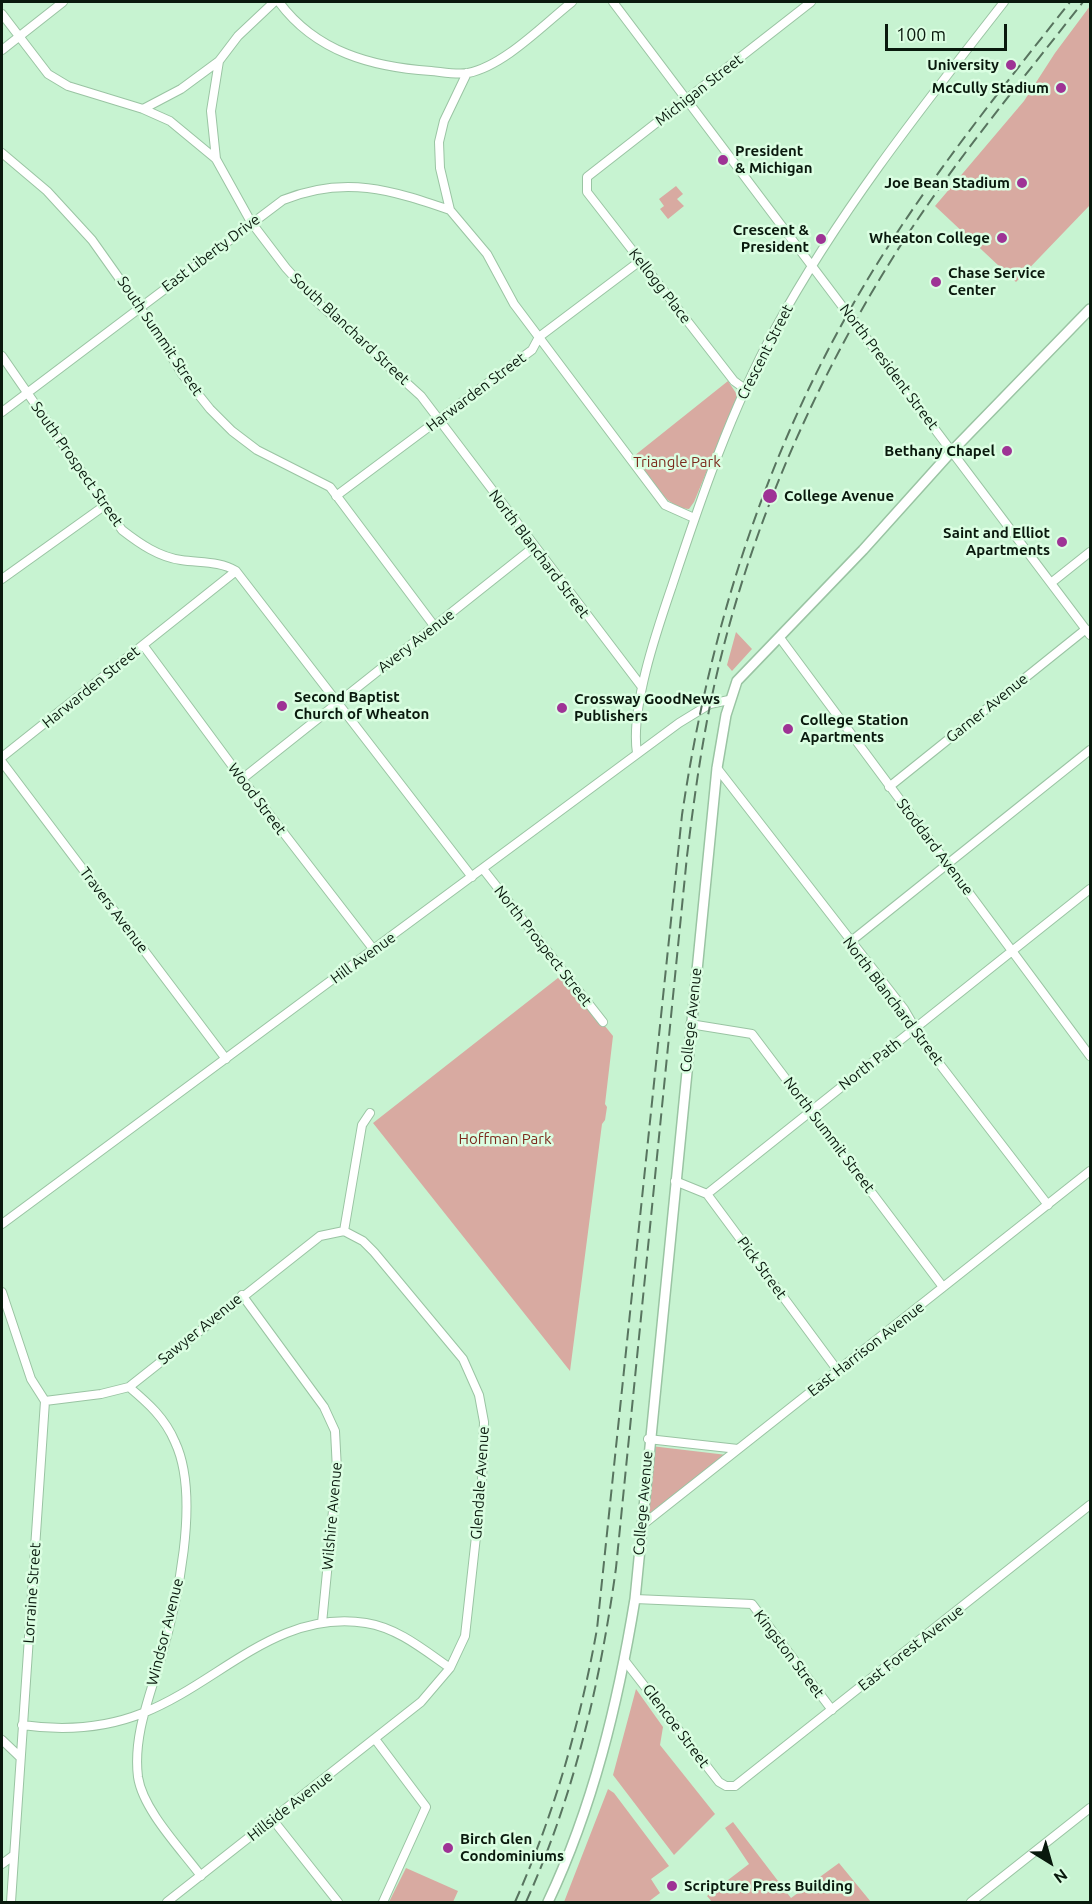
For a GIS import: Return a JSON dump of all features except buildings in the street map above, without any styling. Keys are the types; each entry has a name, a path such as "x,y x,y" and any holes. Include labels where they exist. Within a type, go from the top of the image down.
{"street":[{"path":"2,50 63,2"},
{"path":"143,109 181,89 219,61 243,31 274,2"},
{"path":"279,2 295,23 346,53 398,69 467,73 507,54 572,2"},
{"name":"North President Street","path":"613,2 1088,632"},
{"name":"Michigan Street","path":"587,177 812,2"},
{"name":"Crescent Street","path":"637,753 635,739 642,687 658,628 694,518 745,389 775,330 813,266 889,151 1004,2"},
{"name":"South Blanchard Street","path":"2,14 48,74 68,86 143,109 171,121 216,159 251,222 301,285 421,396 438,419"},
{"path":"216,159 211,111 219,61"},
{"path":"467,73 444,121 439,142 440,168 450,210 487,254 514,304 665,505 694,518"},
{"name":"South Summit Street","path":"2,153 47,191 107,258 182,374 225,424 257,450 330,487 336,496"},
{"name":"Kellogg Place","path":"587,177 587,192 734,381 745,389"},
{"name":"East Liberty Drive","path":"2,412 251,222 284,200 337,185 402,194 450,210"},
{"name":"Harwarden Street","path":"336,496 532,350 539,337 640,261"},
{"name":"College Avenue","path":"548,1902 565,1864 597,1773 625,1661 635,1599 648,1439 690,1024 717,768 729,699 737,681 780,638 952,451 1090,309"},
{"name":"South Prospect Street","path":"2,356 104,506 123,530 151,550 178,560 226,565 236,571"},
{"name":"North Blanchard Street","path":"438,419 642,687"},
{"path":"336,496 435,627"},
{"path":"2,579 104,506"},
{"name":"Avery Avenue","path":"242,780 534,547"},
{"path":"1052,583 1090,552"},
{"path":"236,571 472,877"},
{"name":"Harwarden Street","path":"2,757 236,571"},
{"name":"Garner Avenue","path":"889,786 1088,632"},
{"name":"Stoddard Avenue","path":"780,638 1090,1056"},
{"name":"Wood Street","path":"143,645 242,780 374,950"},
{"name":"Hill Avenue","path":"2,1224 637,753 689,716 710,704 729,699"},
{"path":"850,942 1090,750"},
{"name":"Travers Avenue","path":"2,762 226,1059"},
{"name":"North Blanchard Street","path":"717,768 904,1009 915,1028 1048,1204"},
{"name":"North Prospect Street","path":"483,869 603,1022"},
{"name":"North Path","path":"707,1194 1090,890"},
{"name":"North Summit Street","path":"690,1024 752,1034 944,1287"},
{"path":"344,1231 362,1125 370,1113"},
{"name":"East Harrison Avenue","path":"641,1526 1090,1171"},
{"path":"675,1181 707,1194"},
{"name":"Pick Street","path":"707,1194 838,1371"},
{"name":"Sawyer Avenue","path":"45,1401 101,1395 129,1387 242,1295 320,1236 344,1231"},
{"name":"Glendale Avenue","path":"344,1231 363,1241 374,1252 457,1351 475,1382 482,1407 484,1451 467,1622 460,1650 450,1668 439,1684 411,1710"},
{"path":"2,1292 31,1379 45,1401"},
{"name":"Wilshire Avenue","path":"242,1295 324,1407 335,1431 338,1470 322,1623"},
{"name":"Windsor Avenue","path":"129,1387 152,1407 176,1444 183,1472 187,1506 181,1568 173,1611 144,1713 138,1760 141,1787 150,1807 201,1876"},
{"name":"Lorraine Street","path":"11,1902 45,1401"},
{"path":"648,1439 738,1449"},
{"name":"East Forest Avenue","path":"730,1787 743,1781 1090,1505"},
{"name":"Kingston Street","path":"635,1599 752,1604 832,1710"},
{"path":"22,1725 51,1729 81,1729 144,1713 209,1677 256,1646 289,1631 322,1623 366,1623 391,1630 450,1668"},
{"name":"Glencoe Street","path":"625,1661 719,1782 730,1787"},
{"name":"Hillside Avenue","path":"170,1902 411,1710"},
{"path":"375,1739 426,1807 383,1902"},
{"path":"2,1740 20,1757"},
{"path":"971,1902 1090,1808"},
{"path":"273,1820 338,1902"},
{"path":"2,1864 14,1854"}],"green space":[{"name":"Joe Bean Stadium","path":"1090,6 1090,205 1016,282 935,206 1024,101 1055,53"},
{"path":"676,186 683,194 677,199 684,206 668,219 660,209 664,206 659,199"},
{"name":"Triangle Park","path":"728,381 738,396 694,502 689,509 680,507 664,497 634,456"},
{"path":"736,632 752,649 732,671 727,665"},
{"name":"Hoffman Park","path":"563,974 613,1036 605,1104 607,1107 602,1124 570,1371 373,1123"},
{"path":"651,1446 727,1455 644,1521"},
{"path":"636,1689 663,1727 660,1745 715,1814 674,1855 613,1775"},
{"path":"608,1789 614,1793 669,1866 651,1879 660,1893 648,1902 564,1902"},
{"path":"733,1822 791,1898 839,1863 871,1902 712,1902 707,1896 749,1864 725,1828"},
{"path":"406,1868 458,1891 453,1902 389,1902"}],"railway":[{"path":"515,1902 554,1802 574,1734 597,1629 682,815 694,742 729,599 751,529 777,461 806,394 840,328 877,264 922,196 970,130 1070,2"},
{"path":"526,1902 558,1821 583,1739 610,1611 687,856 709,709 735,606 752,551 794,443 845,339 904,240 946,179 1083,2"}],"place":[{"name":"University","path":"1011,65"},
{"name":"McCully Stadium","path":"1061,88"},
{"name":"President & Michigan","path":"723,160"},
{"name":"Joe Bean Stadium","path":"1022,183"},
{"name":"Wheaton College","path":"1002,238"},
{"name":"Crescent & President","path":"821,239"},
{"name":"Chase Service Center","path":"936,282"},
{"name":"Bethany Chapel","path":"1007,451"},
{"name":"College Avenue","path":"770,496"},
{"name":"Saint and Elliot Apartments","path":"1062,542"},
{"name":"Second Baptist Church of Wheaton","path":"282,706"},
{"name":"Crossway GoodNews Publishers","path":"562,708"},
{"name":"College Station Apartments","path":"788,729"},
{"name":"Birch Glen Condominiums","path":"448,1848"},
{"name":"Scripture Press Building","path":"672,1886"}]}
